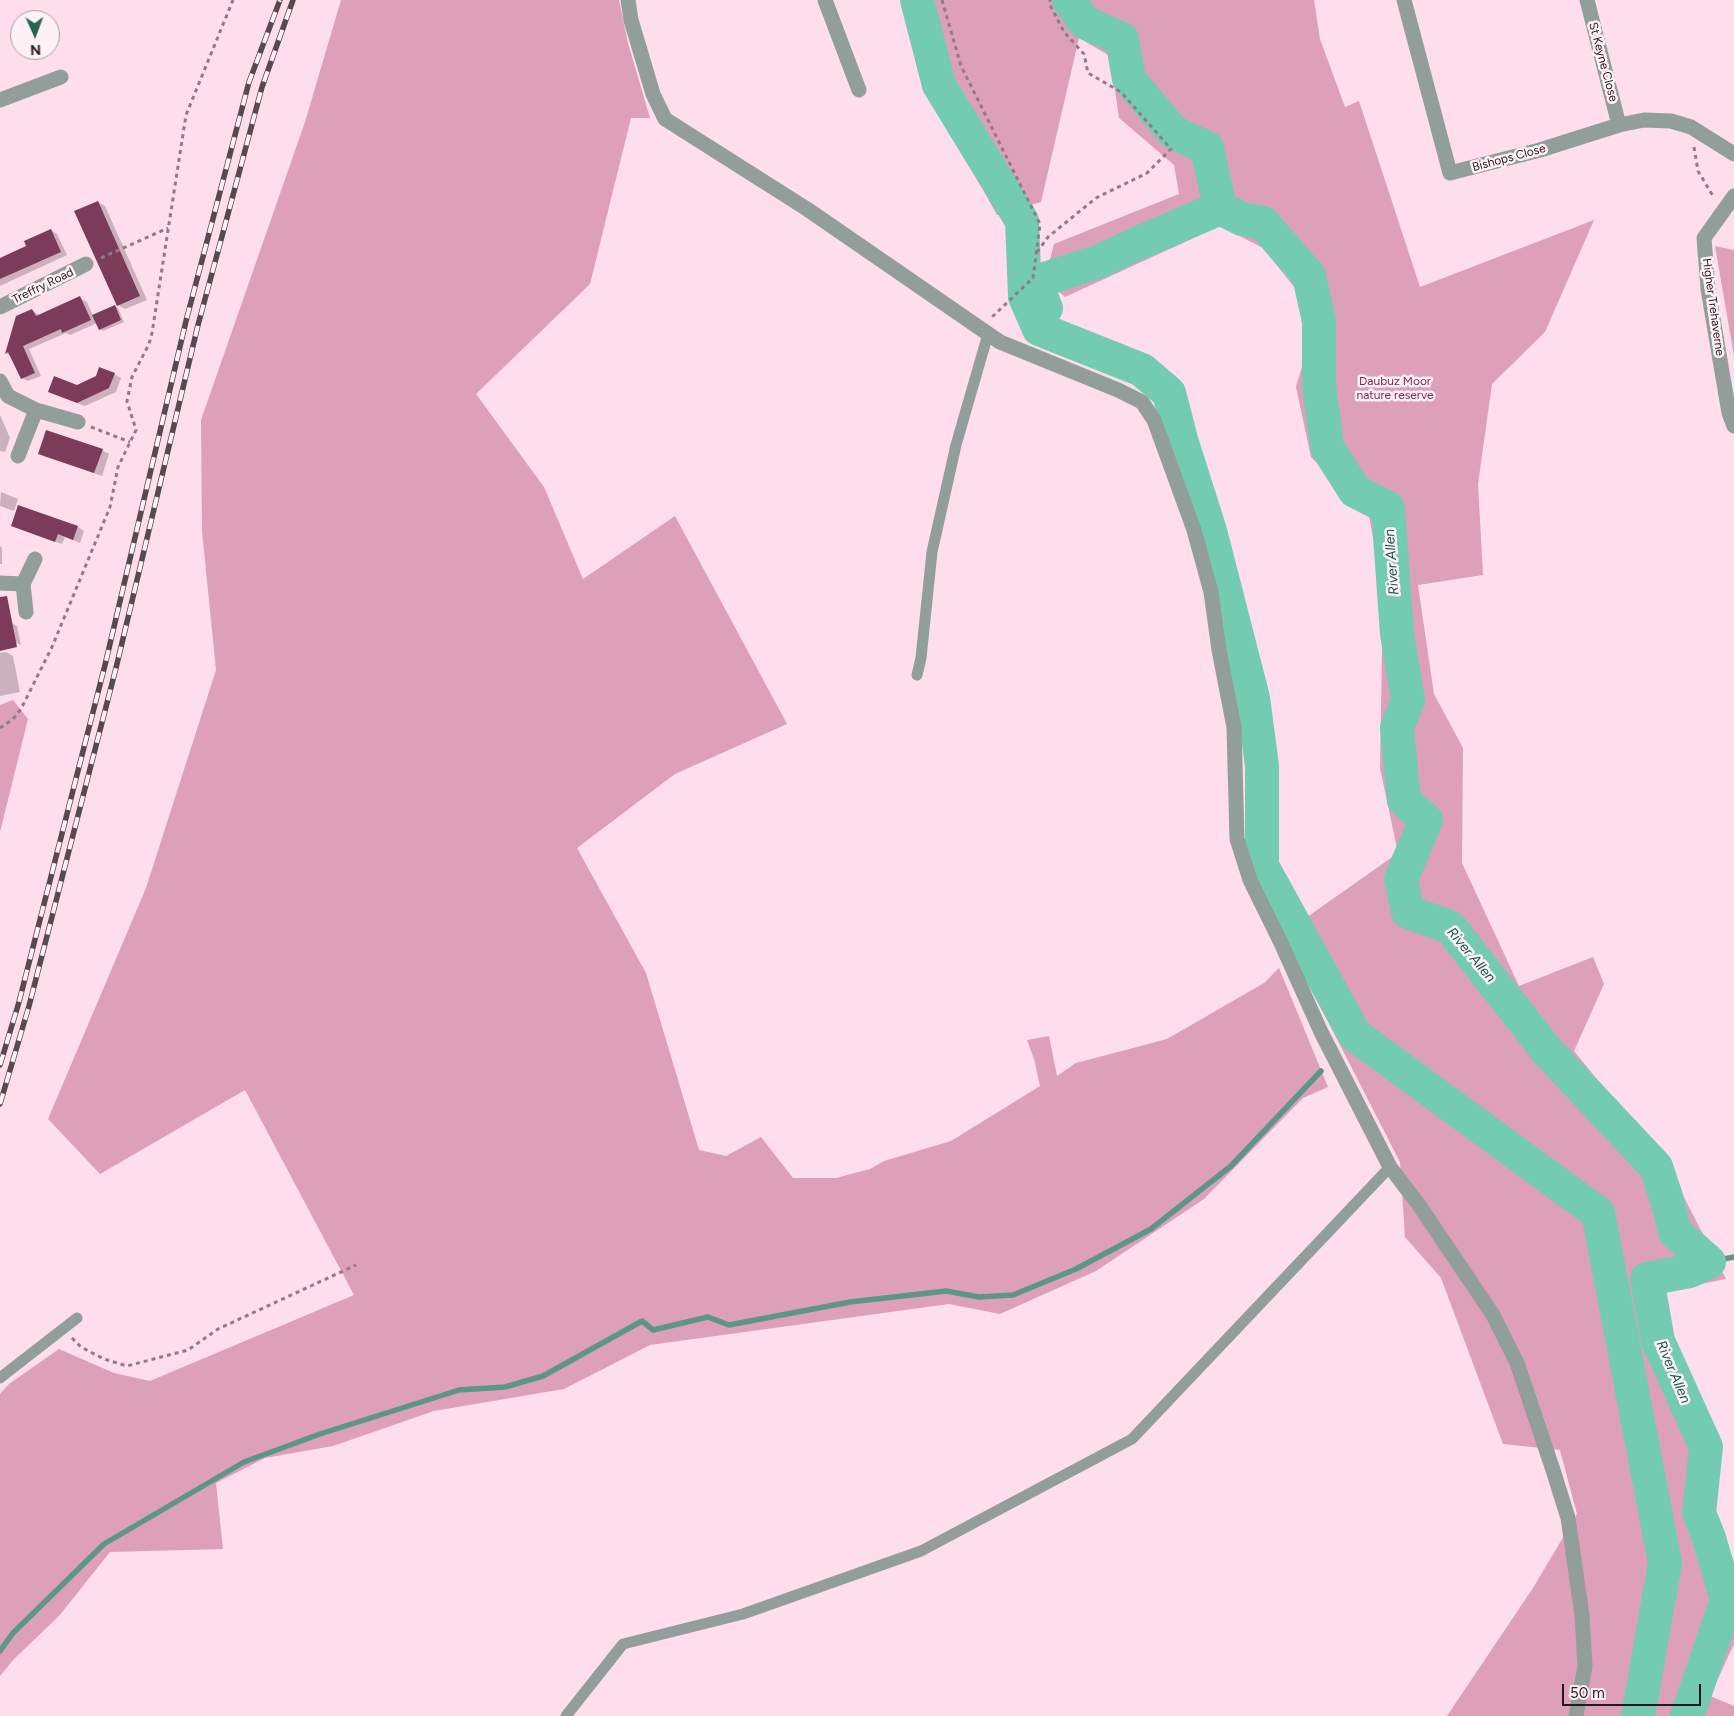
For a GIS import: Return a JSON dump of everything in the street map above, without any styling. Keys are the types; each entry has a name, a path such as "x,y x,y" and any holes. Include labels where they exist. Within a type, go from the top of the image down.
{"street":[{"path":"628,0 631,20 653,94 665,120 807,210 1000,342 1118,390 1142,402 1154,420 1194,530 1211,592 1219,650 1234,727 1237,839 1250,880 1321,1032 1390,1167 1419,1205 1493,1314 1520,1372 1568,1518 1582,1614 1585,1666 1576,1716"},
{"path":"825,0 859,90"},
{"name":"Bishops Close","path":"1404,0 1450,173 1540,150 1619,124 1644,120 1671,120 1691,127 1734,154"},
{"name":"St Keyne Close","path":"1586,0 1619,124"},
{"path":"0,100 62,78"},
{"name":"Higher Trehaverne","path":"1732,200 1704,238 1708,289 1729,413 1734,426"},
{"name":"Treffry Road","path":"0,307 86,264"},
{"path":"0,381 8,396 36,410 78,422"},
{"path":"18,456 36,410"},
{"path":"26,612 23,584 35,559"},
{"path":"0,583 23,584"}],"lane":[{"path":"917,674 921,658 932,552 984,331"},
{"path":"566,1716 623,1644 743,1614 922,1551 1132,1439 1390,1167"},
{"path":"0,1378 77,1318"}],"path":[{"path":"0,728 14,719 21,709 52,647 110,507 118,467 136,430 128,406 129,391 138,362 149,344 186,115 233,0"},
{"path":"942,0 961,66 1040,224 1033,278 1013,296 984,331"},
{"path":"1036,252 1048,237 1096,198 1148,172 1171,150 1121,92 1088,73 1084,54 1064,32 1050,5 1050,0"},
{"path":"1691,127 1698,171 1713,196 1732,200"},
{"path":"86,264 169,228"},
{"path":"78,422 130,442"},
{"path":"64,1329 81,1348 104,1359 127,1366 188,1350 218,1329 356,1265"}],"green space":[{"path":"341,0 619,0 628,43 650,118 631,118 590,284 476,394 544,487 583,579 675,516 787,724 675,774 577,848 646,973 699,1150 726,1156 761,1137 793,1178 836,1178 870,1169 884,1161 951,1141 1040,1086 1034,1059 1027,1040 1049,1036 1057,1076 1076,1063 1167,1039 1264,983 1279,968 1328,1087 1303,1098 1204,1199 1096,1271 1000,1314 949,1304 650,1345 564,1389 434,1411 333,1446 265,1458 216,1483 223,1549 110,1552 59,1616 14,1659 0,1676 0,1394 9,1384 59,1349 114,1373 150,1381 354,1295 245,1090 100,1174 48,1119 146,888 216,670 202,531 201,420 305,122"},
{"name":"Daubuz Moor nature reserve","path":"904,0 1314,0 1320,39 1345,107 1359,101 1420,287 1594,220 1545,332 1492,384 1478,484 1483,575 1418,585 1434,694 1463,748 1462,863 1519,986 1593,957 1604,984 1574,1051 1668,1166 1726,1279 1641,1296 1716,1450 1685,1507 1734,1580 1734,1644 1710,1696 1734,1706 1734,1716 1447,1716 1533,1588 1577,1514 1560,1450 1503,1444 1441,1278 1405,1237 1400,1162 1283,934 1398,853 1380,768 1383,590 1369,516 1311,457 1296,387 1305,356 1299,293 1263,248 1220,226 1065,297 1045,279 1054,244 1179,194 1174,165 1119,118 1110,56 1079,38 1041,202 997,215 934,102"},
{"path":"1715,246 1734,250 1734,356"},
{"path":"13,700 28,719 0,832 0,705"}],"building":[{"path":"98,201 140,296 117,306 74,211"},
{"path":"51,229 61,252 0,279 0,258 26,246 24,241"},
{"path":"80,296 91,320 62,333 61,329 23,346 35,373 21,379 8,352 5,354 16,316 32,309 36,316"},
{"path":"115,305 121,320 99,330 92,315"},
{"path":"99,367 115,373 109,388 77,403 48,392 54,376 77,385 96,376"},
{"path":"46,430 103,449 94,473 38,454"},
{"path":"18,505 78,526 73,540 58,534 55,542 11,526"},
{"path":"7,596 17,647 0,651 0,597"}],"waterway":[{"path":"917,0 939,85 1022,221 1025,297 1039,329 1142,370 1169,393 1182,443 1210,531 1253,698 1262,766 1262,866 1355,1035 1598,1213 1665,1563 1638,1716"},
{"name":"River Allen","path":"1069,0 1084,22 1122,39 1129,79 1173,132 1207,148 1220,208 1242,219 1263,223 1309,276 1319,321 1319,385 1327,447 1355,491 1388,508 1397,634 1408,700 1397,728 1404,800 1426,820 1401,879 1408,912 1450,927 1548,1052 1656,1167 1675,1232 1709,1262 1690,1271 1647,1279 1658,1341 1706,1447 1699,1513 1709,1538 1727,1600 1687,1716"},
{"path":"1037,312 1046,308 1038,289 1045,279 1100,261 1220,208"},
{"path":"1346,1045 1355,1035"},
{"path":"0,1651 13,1633 104,1544 244,1462 320,1434 459,1390 505,1387 543,1376 642,1321 653,1330 708,1317 729,1325 850,1302 946,1291 979,1297 1013,1295 1076,1269 1151,1229 1231,1166 1321,1071"},
{"path":"1709,1262 1734,1257"}],"railway":[{"path":"0,1065 19,1002 105,665 186,321 249,82 280,0"},
{"path":"0,1104 29,1006 116,668 198,325 262,87 293,0"}]}
